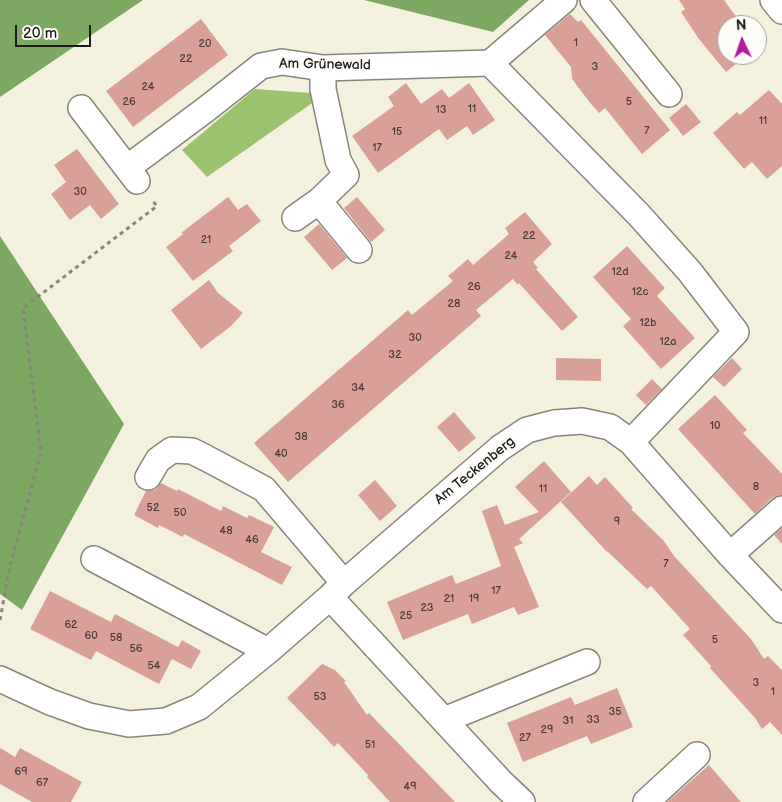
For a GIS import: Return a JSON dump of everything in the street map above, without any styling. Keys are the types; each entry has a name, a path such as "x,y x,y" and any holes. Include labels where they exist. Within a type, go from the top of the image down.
{"street":[{"path":"564,0 490,62 645,222 690,272 736,332 631,442"},
{"path":"593,0 669,94"},
{"path":"773,0 782,11"},
{"name":"Am Grünewald","path":"132,175 205,110 261,66 282,62 323,68 490,62"},
{"path":"295,218 319,201 346,175 338,160 323,89 323,68"},
{"path":"81,108 132,175"},
{"path":"319,201 359,250"},
{"name":"Am Teckenberg","path":"0,679 50,702 89,716 129,724 166,721 199,707 268,651 500,448 527,430 554,423 582,421 610,427 631,442 730,555 782,610"},
{"path":"148,477 158,460 172,450 192,451 264,489 337,590 444,720 522,802"},
{"path":"730,555 782,509"},
{"path":"94,559 268,651"},
{"path":"444,720 587,662"},
{"path":"646,802 697,755"}],"path":[{"path":"0,620 9,570 41,452 23,308 157,206 132,175"}],"green space":[{"path":"0,0 143,0 0,97"},
{"path":"364,0 529,0 493,32"},
{"path":"255,89 325,94 207,177 182,150"},
{"path":"0,236 124,424 22,610 0,594"}],"building":[{"path":"679,0 724,0 735,15 717,15 717,61 681,12 685,9"},
{"path":"570,14 578,22 581,20 670,130 642,154 605,108 599,113 591,104 572,79 571,67 545,35"},
{"path":"201,19 228,55 133,127 106,91"},
{"path":"720,65 735,65 726,72"},
{"path":"406,83 421,104 442,89 449,98 469,83 495,120 473,135 467,126 447,140 439,129 378,173 352,136 394,106 388,97"},
{"path":"769,90 782,104 782,166 767,179 752,162 744,169 713,133 737,112 740,115"},
{"path":"686,104 701,122 683,136 669,118"},
{"path":"77,149 119,204 101,219 90,205 70,220 51,194 66,182 54,165"},
{"path":"228,197 238,210 247,204 261,221 229,246 233,251 193,281 166,247"},
{"path":"357,197 385,230 371,242 344,208"},
{"path":"525,212 552,244 533,262 538,268 536,269 578,317 562,331 519,283 518,285 513,279 476,310 481,316 288,482 254,443 408,310 412,315 453,281 448,276 468,259 473,265 509,234 505,228"},
{"path":"319,224 347,258 332,270 304,237"},
{"path":"627,246 665,288 657,296 695,338 661,369 623,326 631,319 593,277"},
{"path":"209,280 218,293 243,313 231,326 201,349 171,310"},
{"path":"556,358 601,359 601,381 556,380"},
{"path":"732,358 742,369 724,387 713,377"},
{"path":"652,379 662,389 646,405 636,395"},
{"path":"715,395 747,430 743,433 782,474 782,495 772,498 755,514 678,429"},
{"path":"454,412 476,438 459,452 437,427"},
{"path":"544,461 571,492 519,539 523,543 514,547 539,607 518,615 514,607 472,624 468,614 403,640 387,602 452,575 456,584 501,566 482,511 497,505 505,525 539,512 515,487"},
{"path":"589,476 597,485 605,477 633,508 631,509 664,541 674,556 751,639 764,659 768,656 782,670 782,735 770,722 762,729 755,718 683,635 690,629 651,586 647,589 607,552 561,502"},
{"path":"375,480 397,506 380,521 358,495"},
{"path":"161,483 177,491 178,489 221,511 223,506 247,518 249,515 274,527 261,552 292,567 282,585 184,534 183,537 159,525 158,528 134,515 146,491 155,490"},
{"path":"782,528 782,544 774,535"},
{"path":"50,591 111,622 115,614 178,647 182,640 201,651 191,669 172,659 159,684 96,651 91,660 30,629"},
{"path":"322,664 335,670 346,681 344,682 367,715 369,713 455,802 390,802 338,743 334,747 287,698"},
{"path":"617,688 633,727 591,744 587,736 523,762 507,723 571,697 575,705"},
{"path":"0,748 15,757 20,748 82,782 71,802 32,802 0,784"},
{"path":"709,765 741,802 667,802 674,796"}]}
